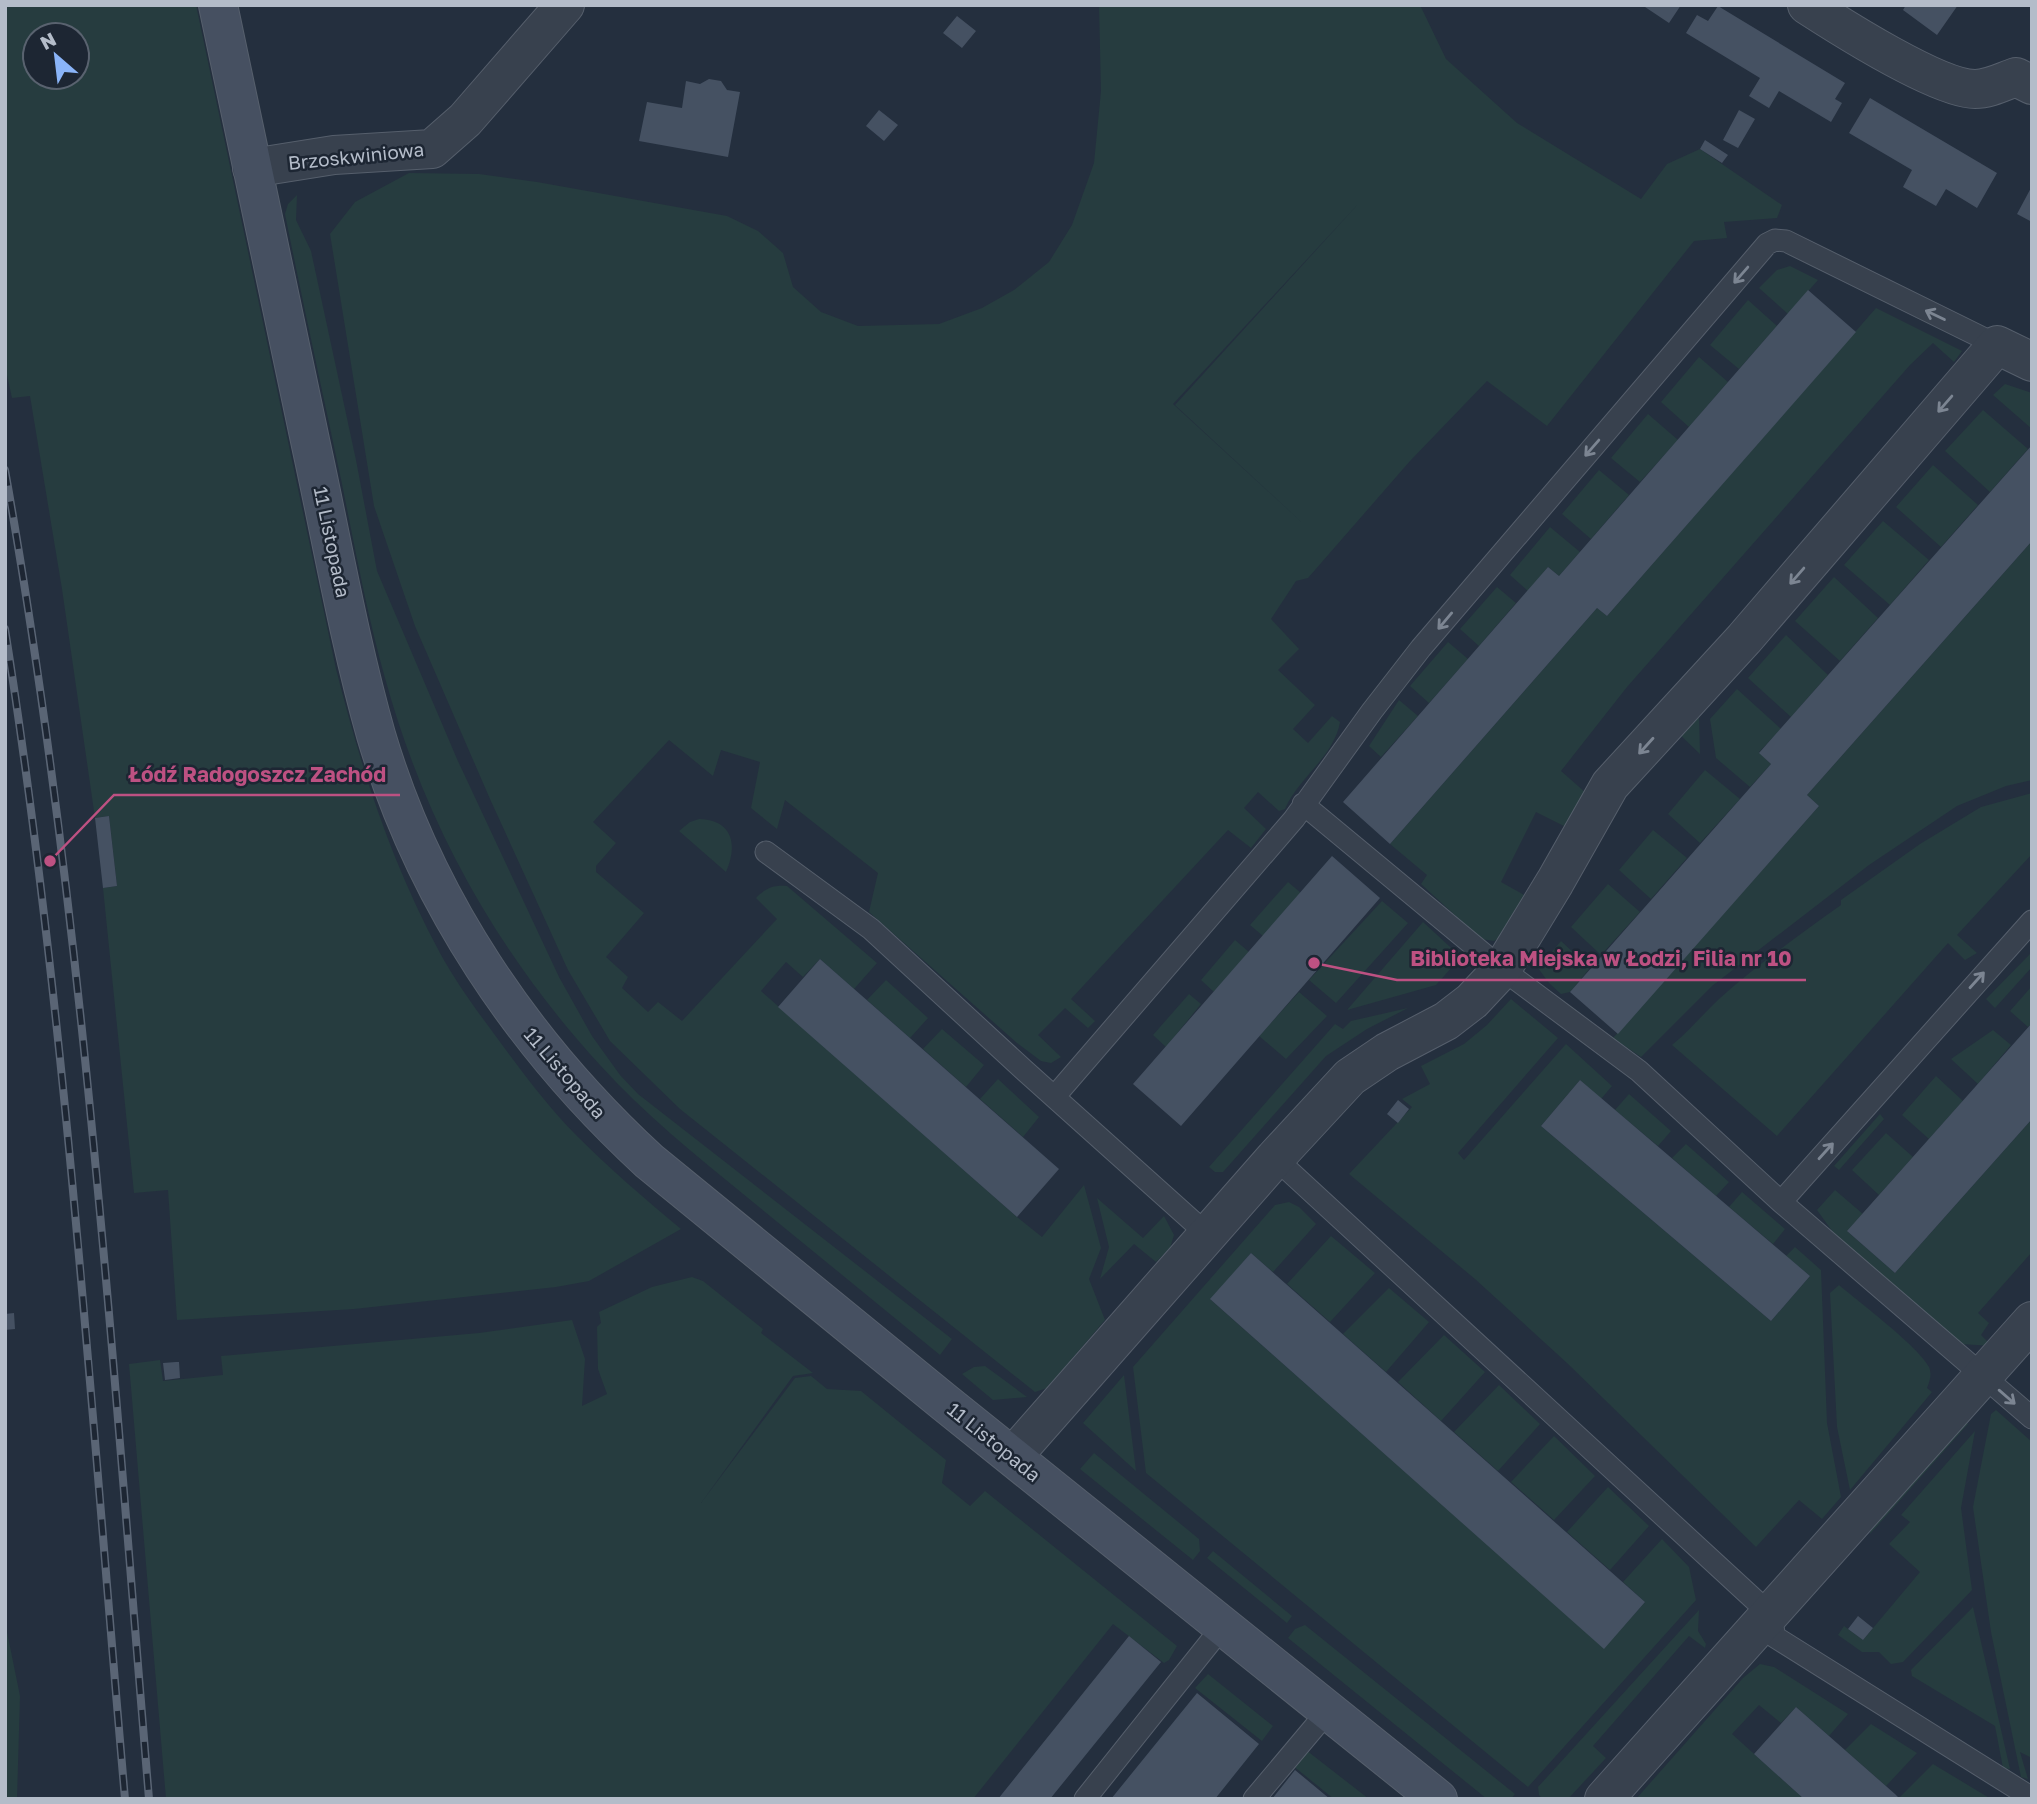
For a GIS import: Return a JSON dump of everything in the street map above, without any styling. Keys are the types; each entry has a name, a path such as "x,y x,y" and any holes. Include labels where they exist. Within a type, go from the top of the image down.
{"street":[{"name":"11 Listopada","path":"218,5 360,674 377,736 407,820 464,937 491,979 536,1041 608,1122 649,1161 1328,1711 1425,1795"},
{"name":"Brzoskwiniowa","path":"252,168 334,155 432,149 465,120 565,5"},
{"path":"1807,5 1919,71 1958,88 1984,88 2026,72"},
{"path":"1013,1456 1275,1158 1350,1077 1387,1052 1446,1021 1472,1001 1502,969 1610,785 1744,639 1997,345 2032,362"},
{"path":"1604,1799 2032,1321"}],"lane":[{"path":"1055,1096 1287,827 1421,648 1768,244 1775,240 1786,241 1997,345"},
{"path":"1303,804 1502,969 1639,1070 1781,1202 2032,1418"},
{"path":"766,852 871,929 1208,1235"},
{"path":"1781,1202 2032,921"},
{"path":"1275,1158 1770,1614 1775,1637 2032,1798"},
{"path":"1086,1799 1223,1626"},
{"path":"1254,1799 1328,1711"}],"green space":[{"path":"5,5 196,5 336,669 367,779 392,849 422,918 447,965 520,1069 577,1136 681,1229 589,1281 556,1287 354,1309 177,1320 168,1190 134,1193 103,888 117,886 109,816 95,818 62,589 30,396 12,398 5,366"},
{"path":"1099,5 1420,5 1446,59 1517,123 1641,199 1667,164 1700,149 1782,205 1777,218 1724,222 1727,238 1694,241 1547,426 1487,381 1410,461 1308,578 1296,581 1271,619 1299,649 1278,670 1315,705 1293,729 1308,743 1332,716 1340,722 1331,746 1298,787 1285,809 1279,811 1258,792 1244,808 1266,829 1251,848 1228,830 1071,999 1095,1021 1088,1028 1065,1008 1038,1035 1061,1057 1051,1063 1041,1061 1017,1043 869,912 878,873 785,800 777,829 751,808 760,762 721,750 713,776 669,740 593,822 616,843 596,866 596,872 644,913 606,957 628,977 622,988 648,1012 658,1002 682,1021 777,919 756,898 770,888 787,886 877,963 854,989 820,959 803,977 786,962 761,991 1042,1237 1084,1185 1101,1248 1089,1279 1105,1320 1047,1388 1035,1392 680,1109 610,1041 568,970 415,626 374,506 330,234 355,202 409,173 479,174 537,182 727,216 758,231 783,253 793,287 821,312 858,326 939,324 982,308 1014,290 1049,262 1072,225 1094,163 1101,91","holes":["1360,202 1175,405 1308,528 1173,404"]},
{"path":"297,195 296,220 311,251 377,571 457,759 559,977 592,1036 620,1075 638,1094 952,1339 940,1355 690,1150 617,1083 563,1022 529,978 469,885 421,784 379,654 285,214 288,204"},
{"path":"1790,266 1818,280 1788,314 1759,288 1777,270"},
{"path":"1748,300 1777,326 1739,369 1710,345"},
{"path":"1876,308 1962,351 1954,362 1933,343 1910,365 1627,687 1561,771 1586,793 1570,829 1536,812 1501,882 1528,897 1516,927 1494,941 1481,939 1421,884 1427,875 1390,844 1597,608 1607,616"},
{"path":"1699,357 1728,382 1689,427 1661,402"},
{"path":"2005,384 2032,393 2032,429 1993,395"},
{"path":"1983,410 2028,449 1990,492 1945,451"},
{"path":"1648,414 1678,440 1640,482 1611,458"},
{"path":"1933,465 1978,505 1941,547 1896,507"},
{"path":"1599,470 1629,495 1591,539 1562,514"},
{"path":"1883,521 1929,560 1890,605 1844,565"},
{"path":"1550,527 1580,552 1559,576 1548,567 1528,591 1510,575"},
{"path":"2032,541 2032,780 2006,786 1957,806 1869,865 1712,986 1641,1057 1613,1038 1819,806 1807,795"},
{"path":"1834,577 1878,618 1840,661 1795,621"},
{"path":"1497,587 1516,603 1479,646 1460,629"},
{"path":"1786,635 1828,675 1791,717 1748,678"},
{"path":"1448,642 1468,659 1429,703 1410,686"},
{"path":"1737,689 1781,729 1759,752 1771,764 1750,787 1716,758 1710,719"},
{"path":"1399,700 1418,716 1381,757 1369,746"},
{"path":"1699,715 1700,754 1676,731"},
{"path":"1705,770 1740,799 1700,843 1668,814"},
{"path":"2032,793 2032,854 1957,935 1977,953 1965,960 1948,943 1777,1136 1672,1045 1748,974 1841,905 1841,900 1920,844 1981,807"},
{"path":"699,819 719,824 730,836 732,852 726,872 679,831"},
{"path":"1653,830 1687,858 1651,899 1619,870"},
{"path":"1288,882 1301,893 1263,936 1250,925"},
{"path":"1608,884 1640,912 1601,955 1571,927"},
{"path":"1382,901 1408,923 1336,1003 1309,980"},
{"path":"1423,922 1461,957 1436,985 1347,1010"},
{"path":"1235,940 1249,952 1214,992 1201,980"},
{"path":"1561,941 1590,968 1570,992 1561,994 1538,968"},
{"path":"2030,954 2032,967 1995,1008 1986,999"},
{"path":"886,980 928,1018 910,1038 867,1000"},
{"path":"2032,986 2032,1023 2028,1027 2010,1011"},
{"path":"1299,992 1327,1016 1286,1059 1259,1036"},
{"path":"1189,994 1201,1004 1166,1047 1153,1035"},
{"path":"1511,999 1558,1038 1458,1153 1464,1160 1566,1044 1612,1086 1601,1099 1580,1080 1541,1126 1771,1321 1810,1276 1786,1256 1795,1247 1821,1270 1827,1423 1841,1497 1822,1519 1799,1500 1756,1547 1567,1363 1475,1279 1349,1174 1412,1107 1402,1099 1430,1084 1421,1066 1464,1044 1487,1025"},
{"path":"1408,1008 1367,1029 1326,1056 1223,1172 1215,1172 1209,1167 1335,1024 1343,1029 1351,1021"},
{"path":"942,1029 984,1065 966,1087 923,1049"},
{"path":"1993,1030 2011,1045 1978,1084 1951,1059"},
{"path":"1936,1076 1963,1101 1929,1139 1902,1115"},
{"path":"998,1079 1039,1117 1023,1137 980,1099"},
{"path":"1629,1094 1671,1131 1658,1146 1615,1110"},
{"path":"1880,1114 1884,1119 1839,1170 1834,1166"},
{"path":"2032,1119 2032,1252 1978,1313 1989,1323 1981,1335 1992,1346 1962,1344 1840,1242 1817,1210 1835,1190 1863,1214 1848,1232 1895,1273"},
{"path":"1886,1133 1913,1157 1879,1195 1852,1170"},
{"path":"1686,1144 1729,1182 1716,1196 1672,1158"},
{"path":"1742,1192 1785,1229 1773,1244 1729,1207"},
{"path":"1097,1198 1143,1238 1164,1216 1174,1235 1170,1248 1156,1262 1134,1244 1100,1279 1109,1247"},
{"path":"1289,1202 1299,1207 1316,1224 1273,1272 1251,1253 1211,1300 1604,1648 1645,1602 1623,1582 1662,1539 1689,1567 1696,1600 1528,1787 1146,1473 1133,1367 1275,1205"},
{"path":"1331,1236 1375,1273 1330,1322 1287,1284"},
{"path":"692,1277 703,1281 763,1329 761,1333 813,1373 793,1376 701,1503 795,1378 811,1376 827,1389 861,1391 946,1460 942,1483 970,1506 985,1491 1177,1646 1169,1660 1164,1663 1113,1624 973,1799 166,1799 129,1364 160,1360 163,1381 223,1375 221,1356 479,1333 572,1320 585,1359 582,1406 607,1394 598,1369 597,1327 601,1323 599,1312 652,1287"},
{"path":"1839,1285 1923,1358 1930,1372 1927,1388 1932,1392 1850,1490 1837,1427 1830,1293"},
{"path":"1389,1288 1429,1322 1386,1372 1343,1334"},
{"path":"1444,1335 1485,1372 1441,1421 1398,1382"},
{"path":"985,1366 1027,1397 993,1400 962,1374 974,1367"},
{"path":"1124,1375 1136,1471 1083,1423"},
{"path":"1499,1385 1540,1424 1498,1471 1454,1432"},
{"path":"1996,1410 2032,1442 2032,1758 2020,1752 2028,1779 2021,1777 1991,1632 1973,1507 1991,1414"},
{"path":"1963,1419 1968,1424 1870,1534 1872,1520"},
{"path":"1975,1431 1961,1508 1972,1590 1903,1662 1891,1664 1879,1652 1862,1652 1838,1635 1844,1626 1863,1640 1920,1572 1889,1544 1910,1522 1901,1515"},
{"path":"1554,1436 1595,1476 1554,1520 1511,1482"},
{"path":"1094,1453 1199,1539 1200,1551 1193,1560 1080,1469"},
{"path":"1608,1487 1649,1526 1610,1570 1567,1532"},
{"path":"1213,1551 1292,1616 1287,1623 1207,1558"},
{"path":"1973,1607 2010,1769 2003,1768 1995,1726 1912,1676 1911,1670"},
{"path":"1699,1610 1698,1631 1706,1644 1705,1648 1689,1636 1593,1746 1606,1758 1568,1799 1543,1799 1539,1795 1538,1787"},
{"path":"5,1622 20,1696 17,1799 5,1799"},
{"path":"1305,1625 1515,1794 1511,1799 1487,1799 1288,1638 1295,1629"},
{"path":"1760,1664 1774,1667 1848,1714 1829,1736 1796,1707 1781,1723 1759,1705 1732,1734 1804,1799 1636,1799 1743,1678"},
{"path":"1208,1674 1273,1726 1262,1741 1195,1688"},
{"path":"1871,1724 1917,1753 1886,1786 1845,1750"},
{"path":"1306,1750 1369,1799 1334,1799 1292,1765"},
{"path":"1933,1764 1991,1799 1899,1798"}],"building":[{"path":"1642,5 1681,5 1669,23"},
{"path":"1906,5 1958,5 1937,35 1903,10"},
{"path":"1718,6 1845,83 1835,99 1842,103 1831,122 1779,91 1769,108 1749,96 1760,78 1686,33 1697,15 1708,21"},
{"path":"957,16 976,31 962,48 943,33"},
{"path":"709,79 721,81 727,90 740,92 728,157 639,141 647,102 682,108 686,81 700,84"},
{"path":"1870,98 1997,173 1977,208 1946,189 1936,206 1903,187 1912,170 1849,133"},
{"path":"879,110 898,125 884,141 866,126"},
{"path":"1739,110 1755,119 1738,148 1723,140"},
{"path":"1705,140 1728,155 1722,163 1700,149"},
{"path":"2032,186 2032,222 2017,214"},
{"path":"1808,290 1856,332 1607,616 1597,608 1390,844 1343,802 1548,567 1559,576"},
{"path":"2032,445 2032,541 1807,795 1819,806 1618,1034 1570,992 1771,764 1759,753"},
{"path":"109,816 117,886 103,888 95,818"},
{"path":"1332,856 1380,898 1181,1126 1133,1084"},
{"path":"820,959 1059,1169 1017,1217 778,1007"},
{"path":"2032,1023 2032,1119 1895,1273 1847,1231"},
{"path":"1580,1080 1810,1276 1771,1321 1541,1126"},
{"path":"1398,1100 1409,1109 1398,1123 1387,1114"},
{"path":"1251,1253 1645,1602 1604,1649 1210,1299"},
{"path":"14,1313 15,1329 5,1330 5,1314"},
{"path":"179,1362 180,1378 165,1380 163,1363"},
{"path":"1858,1616 1873,1628 1863,1640 1848,1629"},
{"path":"1129,1636 1161,1662 1050,1799 998,1799"},
{"path":"1197,1693 1259,1744 1215,1799 1111,1799"},
{"path":"1796,1707 1900,1799 1804,1799 1754,1754"},
{"path":"1295,1770 1330,1799 1272,1799"}],"railway":[{"path":"5,470 32,635 75,966 108,1299 149,1799"},
{"path":"5,629 45,920 61,1066 125,1799"}],"place":[{"name":"Łódź Radogoszcz Zachód","path":"50,861"},
{"name":"Biblioteka Miejska w Łodzi, Filia nr 10","path":"1314,963"}]}
